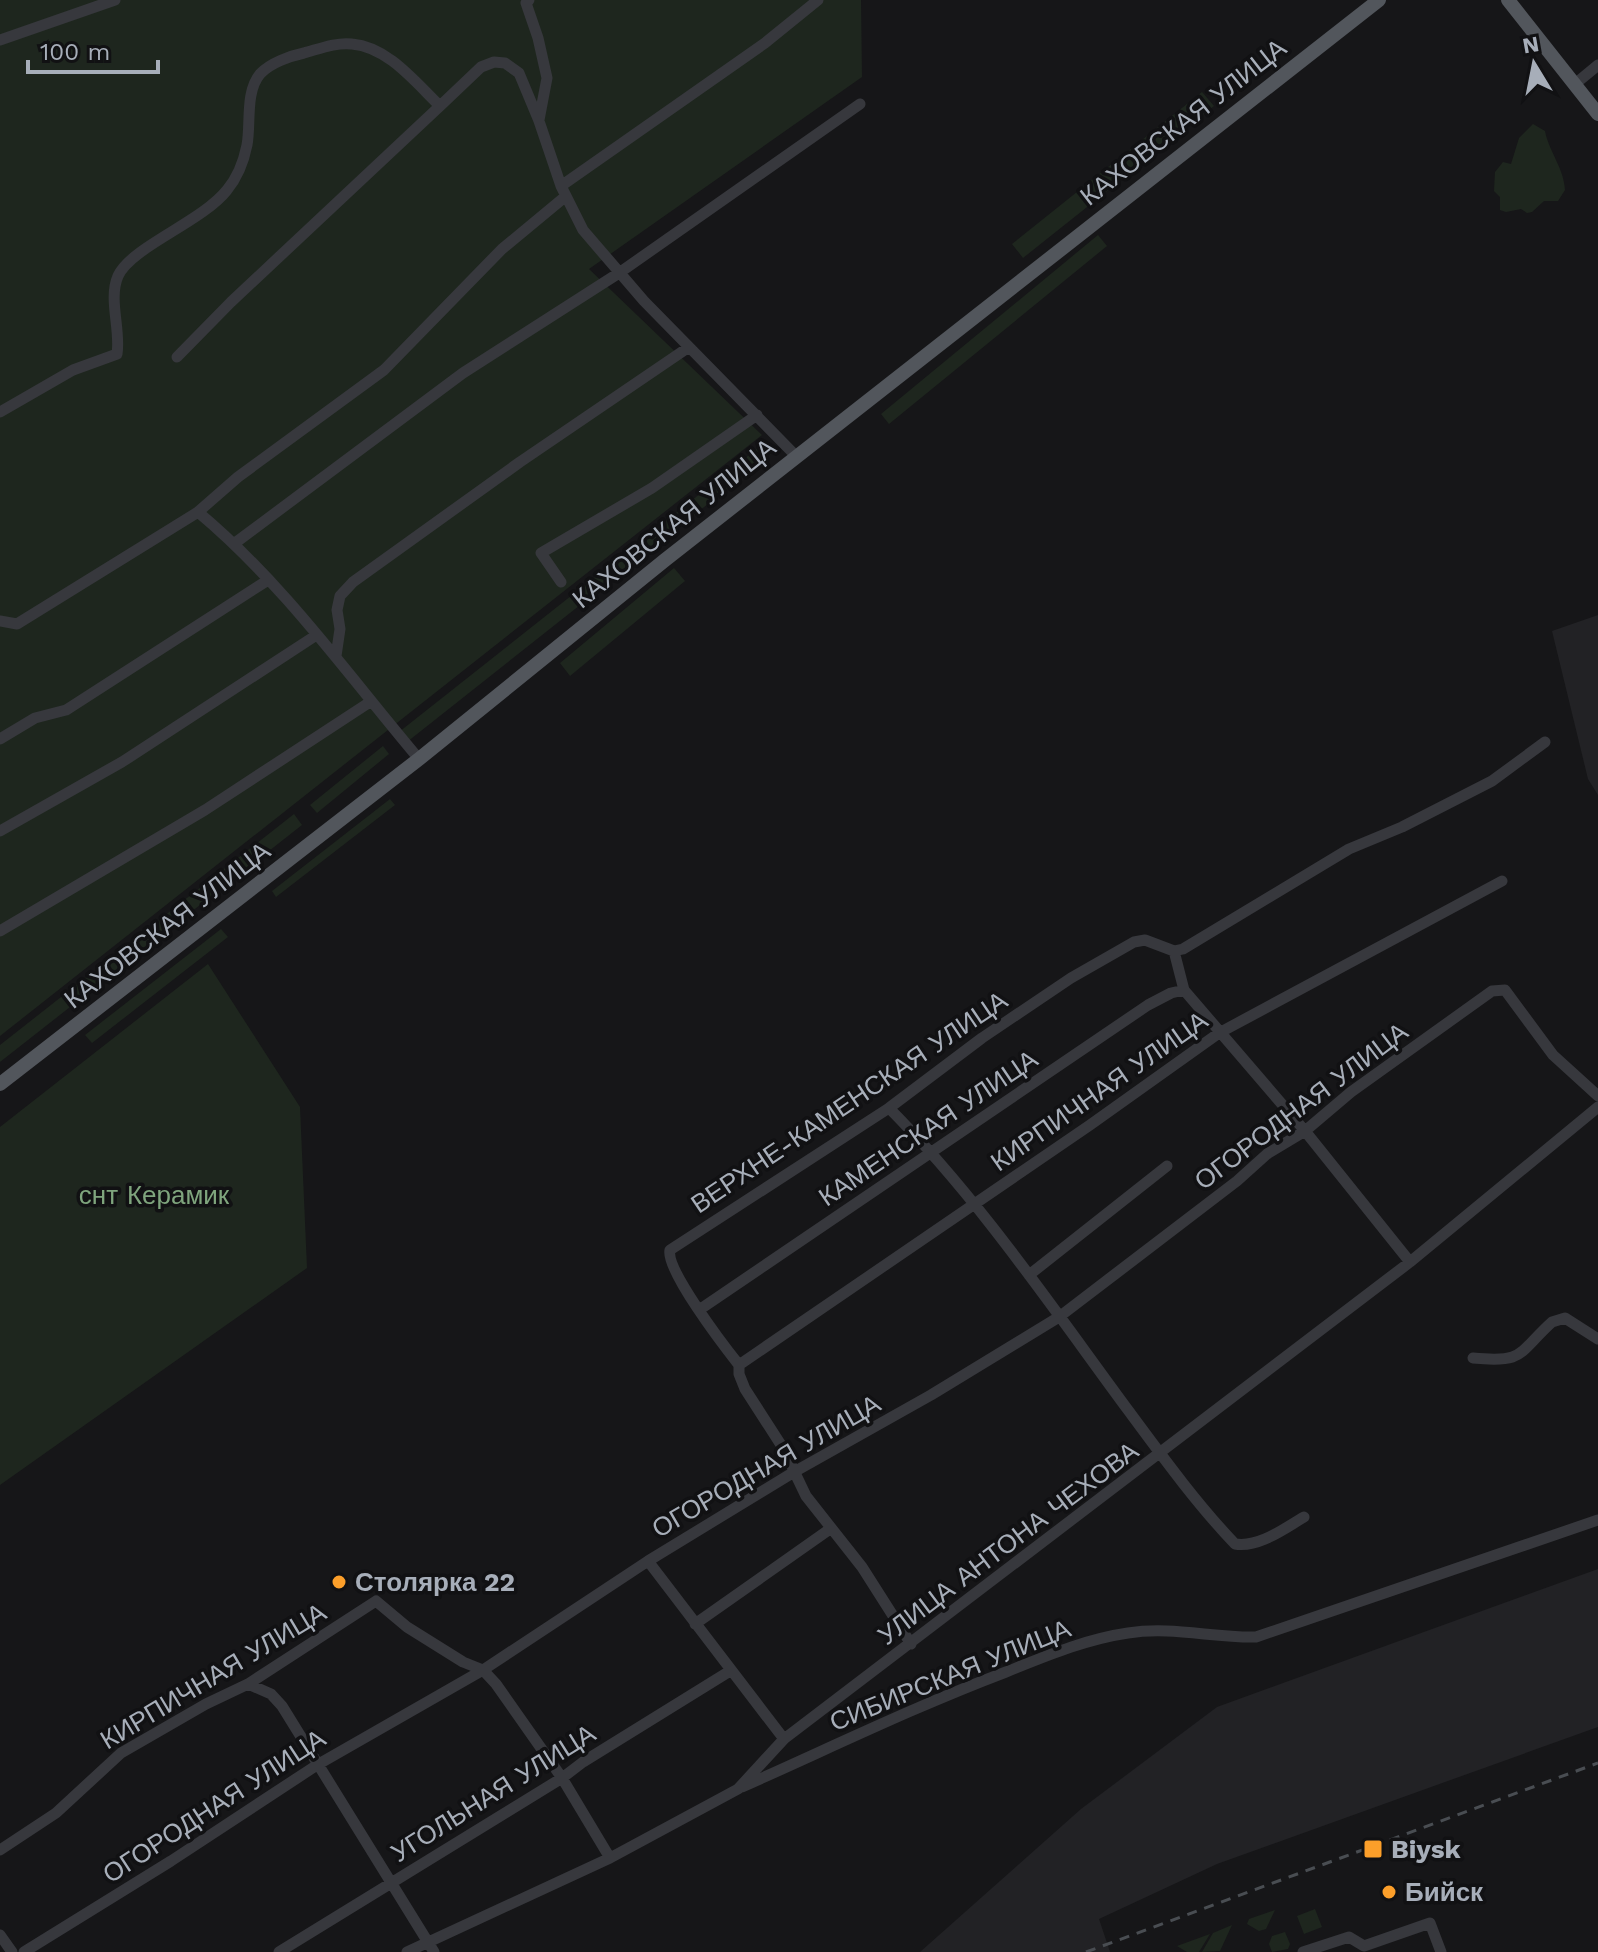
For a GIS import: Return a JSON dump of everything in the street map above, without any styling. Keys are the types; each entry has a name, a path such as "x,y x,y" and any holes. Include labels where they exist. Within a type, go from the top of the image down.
{"main road":[{"name":"КАХОВСКАЯ УЛИЦА","path":"0,1084 419,759 796,456 1379,0"},
{"path":"1514,2 1598,114"}],"street":[{"path":"0,40 115,0"},
{"path":"529,0 526,3 547,78 539,121"},
{"path":"0,621 17,624 198,512 238,477 384,370 502,249 564,191 765,43 818,0"},
{"path":"0,412 73,370 117,354 115,288 118,275 128,261 210,209 228,189 247,144 253,92 260,74 288,56 351,44 380,52 440,106"},
{"path":"177,357 231,302 481,67 494,62 505,63 519,73 564,191 583,230 619,273 796,456"},
{"path":"1575,84 1598,65"},
{"path":"235,543 463,373 619,273 860,104"},
{"path":"336,656 340,596 353,582 520,462 689,347"},
{"path":"561,582 541,553 652,488 757,415"},
{"path":"198,512 235,543 336,656 419,759"},
{"path":"0,739 35,718 66,710 268,580"},
{"path":"0,831 122,762 315,636"},
{"path":"0,931 205,810 370,702"},
{"path":"1410,1262 1305,1131 1184,990 1174,951 1183,949 1247,912 1347,850 1402,827 1492,781 1545,742"},
{"name":"КИРПИЧНАЯ УЛИЦА","path":"739,1365 1219,1033 1502,881"},
{"name":"ВЕРХНЕ-КАМЕНСКАЯ УЛИЦА","path":"911,1644 862,1567 806,1496 783,1448 745,1389 739,1365 699,1310 669,1258 670,1250 889,1108 982,1038 1121,948 1145,940 1174,951"},
{"name":"ОГОРОДНАЯ УЛИЦА","path":"24,1952 317,1765 483,1670 648,1561 1059,1317 1237,1181 1267,1154 1305,1131 1351,1092 1486,995 1499,989 1507,992 1553,1055 1598,1096"},
{"name":"КАМЕНСКАЯ УЛИЦА","path":"699,1310 1148,1005 1184,990"},
{"name":"УЛИЦА АНТОНА ЧЕХОВА","path":"407,1952 432,1947 610,1858 738,1789 784,1739 1410,1262 1598,1107"},
{"path":"889,1108 932,1151 1029,1275 1161,1454 1235,1544 1244,1545 1266,1538 1304,1517"},
{"path":"1029,1275 1167,1166"},
{"path":"1473,1358 1514,1358 1559,1318 1565,1318 1598,1339"},
{"name":"СИБИРСКАЯ УЛИЦА","path":"738,1789 954,1692 1077,1644 1163,1629 1256,1637 1598,1520"},
{"path":"695,1624 830,1529"},
{"path":"648,1561 784,1739"},
{"name":"КИРПИЧНАЯ УЛИЦА","path":"0,1850 56,1813 121,1753 206,1704 248,1684 376,1601 407,1627 463,1662 483,1670"},
{"path":"483,1670 507,1697 562,1778 610,1858"},
{"name":"УГОЛЬНАЯ УЛИЦА","path":"279,1952 730,1671"},
{"path":"248,1684 277,1700 432,1947"},
{"path":"1303,1952 1349,1937 1364,1946 1430,1923 1441,1952"},
{"path":"0,1935 12,1952"}],"shaded area":[{"path":"1598,615 1598,795 1588,779 1552,631"},
{"path":"1598,1569 1598,1727 1217,1864 1099,1919 1110,1952 920,1952 1081,1809 1217,1707"}],"green space":[{"path":"0,0 861,0 862,77 589,269 762,435 0,1036"},
{"path":"1202,92 1214,106 1023,258 1012,244"},
{"path":"1533,124 1545,131 1565,190 1558,201 1544,201 1532,212 1500,210 1500,197 1494,191 1495,172 1503,162 1511,164 1519,138"},
{"path":"1098,235 1107,246 889,424 881,414"},
{"path":"763,444 771,454 407,742 399,732"},
{"path":"674,568 685,581 570,676 560,663"},
{"path":"383,746 389,754 317,813 310,805"},
{"path":"390,799 395,805 276,897 272,891"},
{"path":"294,814 302,825 0,1062 0,1045"},
{"path":"221,929 228,937 92,1043 85,1035"},
{"name":"снт Керамик","path":"208,964 300,1107 307,1268 0,1485 0,1127"},
{"path":"1315,1909 1322,1927 1304,1934 1297,1916"},
{"path":"1275,1910 1266,1929 1259,1931 1247,1924 1249,1919"},
{"path":"1232,1925 1220,1951 1202,1952 1213,1933"},
{"path":"1285,1932 1290,1944 1288,1949 1272,1952 1269,1944 1272,1936"},
{"path":"1210,1934 1199,1952 1187,1952 1177,1946"}],"railway":[{"path":"1086,1952 1598,1763"}],"place":[{"name":"Столярка 22","path":"339,1582"},
{"name":"Biysk","path":"1373,1849"},
{"name":"Бийск","path":"1389,1892"}]}
